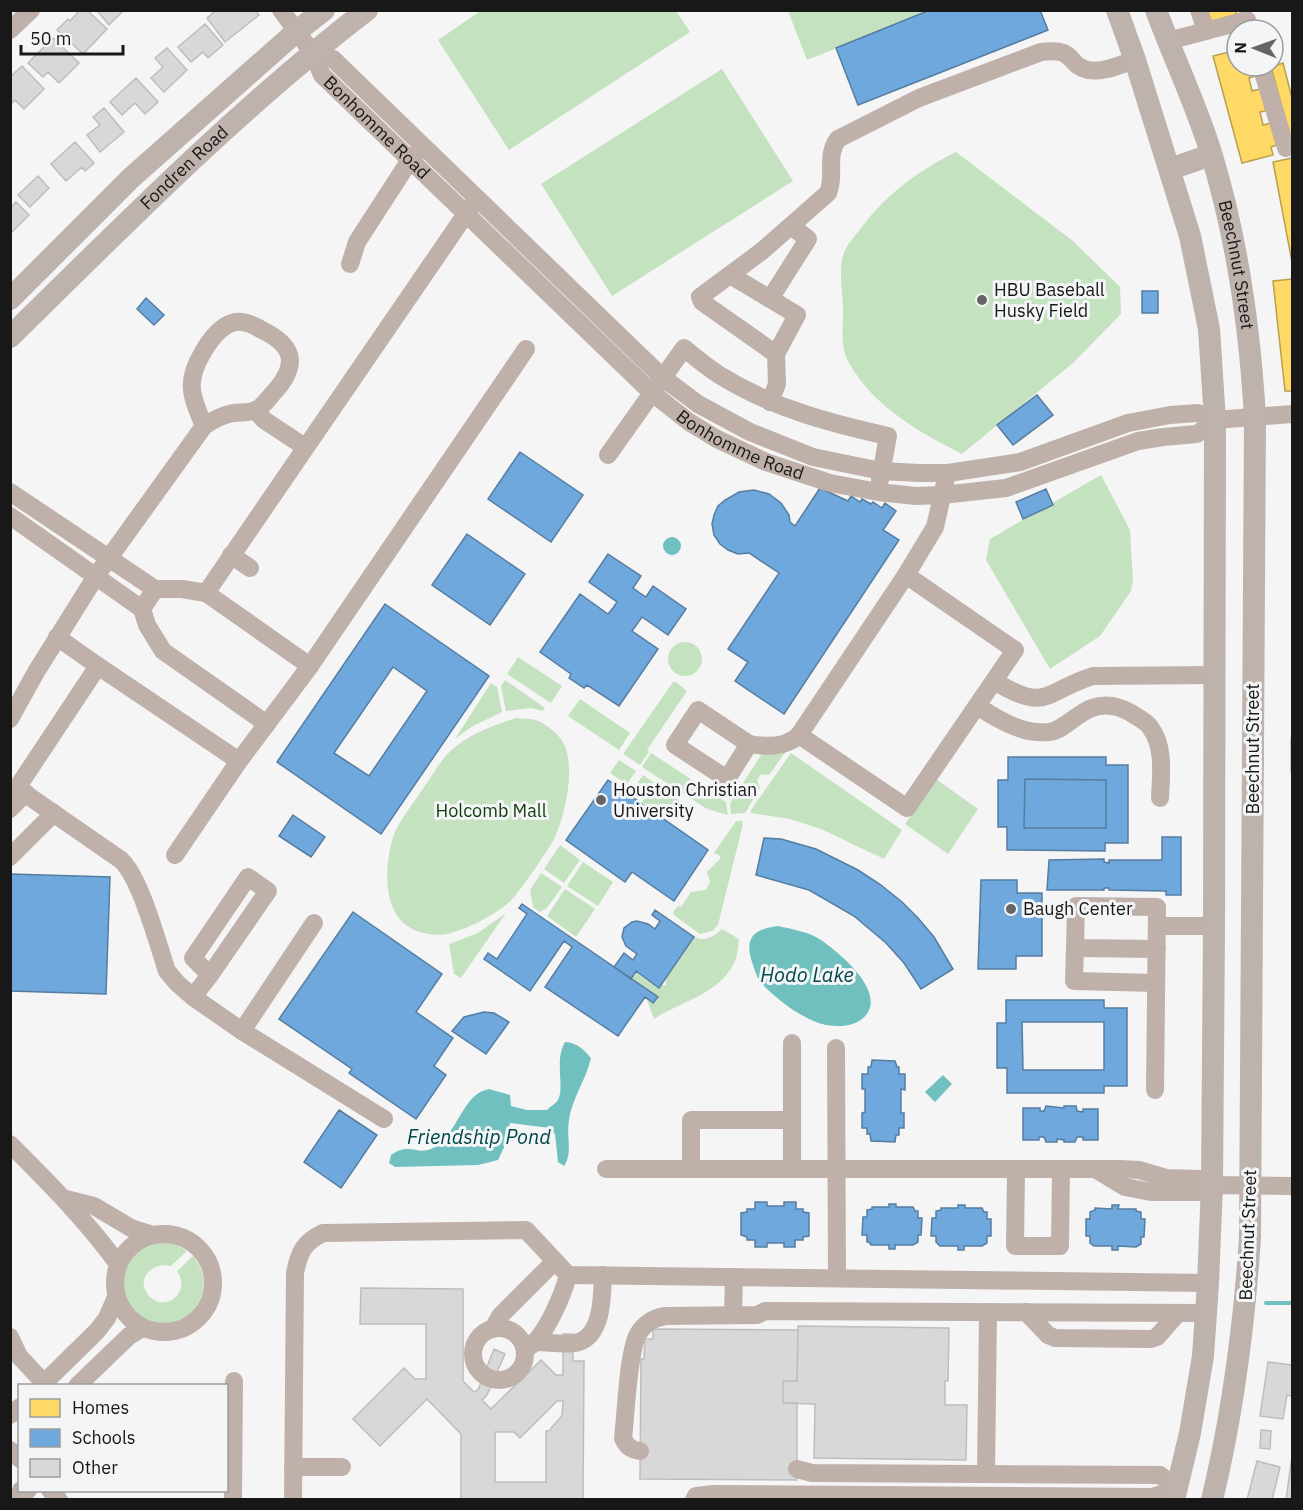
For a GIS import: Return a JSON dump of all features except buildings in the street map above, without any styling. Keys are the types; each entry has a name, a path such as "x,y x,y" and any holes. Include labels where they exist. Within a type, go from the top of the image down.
{"main road":[{"name":"Fondren Road","path":"10,299 130,178 297,31 324,10"},
{"name":"Fondren Road","path":"10,337 148,202 312,52 367,10"},
{"path":"1118,10 1190,236 1209,329 1215,420 1212,1185 1203,1356 1190,1433 1175,1494 1211,1500"},
{"name":"Beechnut Street","path":"1156,10 1189,90 1211,154 1235,248 1246,310 1255,418 1250,1238 1243,1328 1228,1429 1211,1500"},
{"path":"1170,169 1211,154"},
{"path":"1215,675 1253,675"},
{"path":"1214,926 1252,926"}],"street":[{"path":"10,30 31,10"},
{"path":"280,10 312,52"},
{"path":"1200,10 1206,31"},
{"path":"1168,42 1225,26"},
{"name":"Bonhomme Road","path":"312,52 333,59 424,147 471,205 656,385 689,422 717,440 765,462 830,483 878,492 916,496 942,495 1006,488 1138,441 1197,434 1215,420"},
{"name":"Bonhomme Road","path":"312,52 322,75 410,160 471,205"},
{"path":"776,354 702,302 700,297 762,251 828,193 831,186 832,147 838,139 920,98 1041,52 1068,54 1082,68 1090,71 1110,68 1135,60"},
{"path":"1265,78 1286,148"},
{"path":"350,264 357,242 410,160 424,147"},
{"path":"206,593 471,205"},
{"path":"770,299 808,239 791,226"},
{"path":"730,275 797,315 776,354 777,384 770,402"},
{"path":"10,719 57,637 96,576 204,426 216,418 231,413 255,410 267,400 289,372 290,353 275,336 249,323 236,322 226,326 207,344 193,368 191,383 194,401 204,426"},
{"path":"608,455 684,348 719,375 770,402 841,426 888,436 878,492"},
{"path":"175,855 239,761 310,666 526,350"},
{"name":"Bonhomme Road","path":"656,385 750,432 813,457 881,471 948,473 1020,462 1128,423 1170,415 1198,413 1215,420 1293,414"},
{"path":"255,410 264,420 305,447"},
{"path":"749,744 772,746 788,744 799,735 906,574 934,527 948,473"},
{"path":"10,492 155,589 182,589 206,593 310,666"},
{"path":"10,516 142,609 147,625 163,651 267,724"},
{"path":"231,555 250,568"},
{"path":"799,735 907,808 1015,650 906,574"},
{"path":"142,609 155,589"},
{"path":"57,637 239,761"},
{"path":"98,666 18,788 129,867 167,971 177,983 242,1031 384,1119"},
{"path":"1117,706 1118,675"},
{"path":"994,681 1023,697 1034,699 1044,698 1078,680 1093,676 1215,675"},
{"path":"977,706 1014,727 1042,733 1060,729 1065,723 1092,708 1106,705 1117,706 1149,726 1154,735 1159,746 1161,760 1160,798"},
{"path":"10,809 26,793"},
{"path":"10,857 54,813"},
{"path":"193,996 210,975 268,891 248,877 193,958 210,975"},
{"path":"1155,1090 1157,907 1076,906 1074,981 1156,983"},
{"path":"242,1031 314,923"},
{"path":"1157,926 1214,926"},
{"path":"1075,948 1157,949"},
{"path":"792,1043 792,1169"},
{"path":"836,1048 837,1278"},
{"path":"691,1169 691,1120 792,1120"},
{"path":"10,1144 66,1199 118,1264"},
{"path":"606,1169 1138,1170 1165,1185 1200,1179 1212,1185 1293,1186"},
{"path":"1016,1169 1015,1246 1060,1246 1061,1169"},
{"path":"66,1199 94,1206 131,1228 153,1235"},
{"path":"293,1500 295,1273 297,1262 308,1241 323,1233 526,1230 568,1275 1208,1282"},
{"path":"169,1234 184,1238 197,1246 207,1258 213,1272 214,1288 209,1305 199,1319 185,1329 169,1333 152,1332 136,1324 124,1312 116,1297 115,1280 118,1264 126,1251 138,1241 153,1235 169,1234"},
{"path":"493,1329 500,1316 555,1261"},
{"path":"568,1275 564,1290 531,1346 522,1367 510,1378 493,1380 485,1377 474,1363 474,1346 485,1332 502,1328 517,1335 531,1346 579,1342 586,1338 592,1332 600,1313 603,1275"},
{"path":"733,1315 734,1277"},
{"path":"10,1337 16,1364 43,1384 97,1331 107,1318 116,1297"},
{"path":"792,1311 792,1330"},
{"path":"640,1451 631,1450 624,1438 632,1356 639,1333 655,1318 792,1311 1206,1313"},
{"path":"986,1474 988,1312"},
{"path":"1026,1312 1048,1335 1055,1338 1151,1339 1157,1337 1178,1313"},
{"path":"79,1384 129,1336 142,1328"},
{"path":"233,1500 234,1381"},
{"path":"293,1467 342,1467"},
{"path":"797,1469 812,1473 1160,1475 1175,1494"},
{"path":"694,1500 696,1496 714,1494 1042,1498 1152,1497 1175,1494"}],"green space":[{"path":"482,10 676,11 690,32 509,150 438,40"},
{"path":"788,11 931,11 807,60"},
{"path":"722,69 793,181 612,296 541,184"},
{"name":"HBU Baseball Husky Field","path":"956,152 1073,241 1120,287 1121,314 1073,363 962,454 899,417 871,393 859,379 844,351 841,278 842,260 846,249 868,219 902,186 927,168"},
{"path":"1101,475 1130,530 1133,581 1131,591 1100,636 1050,669 986,560 990,539"},
{"path":"685,642 697,647 702,659 697,671 685,676 673,671 668,659 673,647"},
{"path":"518,657 562,686 551,703 507,674"},
{"path":"505,680 545,708 543,711 531,708 506,711 501,686"},
{"path":"673,682 687,691 647,750 649,752 640,765 623,754"},
{"path":"491,683 497,687 502,712 471,727 455,739"},
{"path":"580,699 630,733 619,750 568,716"},
{"name":"Holcomb Mall","path":"516,718 536,720 546,726 555,732 566,749 569,783 561,820 553,841 514,897 492,915 464,929 444,935 423,933 407,926 398,917 388,892 390,850 399,824 439,764 452,750 478,733"},
{"path":"787,750 769,775 761,774 757,780 760,788 745,813 731,814 730,803 763,752"},
{"path":"651,753 726,802 728,815 707,809 642,767"},
{"path":"791,753 902,830 884,859 821,829 790,819 751,813"},
{"path":"619,760 636,771 627,784 610,773"},
{"path":"643,775 680,801 667,819 642,802 645,796 634,788"},
{"path":"936,779 978,809 948,854 905,824"},
{"path":"736,821 742,821 743,824 718,925 712,931 700,934 675,916 673,912 678,906 681,907 691,892 706,890 710,882 707,872 720,859 720,856 714,853"},
{"path":"560,845 580,860 564,883 544,869"},
{"path":"583,862 613,882 598,906 567,886"},
{"path":"541,873 562,887 547,908 540,912 533,907 530,890"},
{"path":"565,889 595,909 576,937 547,916"},
{"path":"506,913 461,978 454,974 449,944 478,933"},
{"path":"722,929 739,939 737,956 730,970 712,988 654,1019 647,1000 653,1004 658,997 631,979 636,972 659,988 661,985 666,985 666,979 695,937 702,939 710,937"},
{"path":"163,1242 176,1244 187,1251 171,1266 159,1266 149,1272 144,1281 147,1293 160,1302 173,1299 181,1287 181,1279 177,1271 193,1256 201,1269 204,1284 201,1298 192,1312 182,1319 162,1324 146,1320 133,1310 125,1296 123,1279 128,1263 141,1250"}],"water":[{"path":"668,537 676,537 681,542 679,553 668,555 663,550 663,542"},
{"name":"Hodo Lake","path":"778,926 816,937 840,954 860,975 870,998 869,1009 862,1019 845,1026 818,1023 793,1010 764,986 752,962 750,940 763,929"},
{"name":"Friendship Pond","path":"565,1042 580,1047 591,1058 571,1112 568,1126 569,1150 564,1166 558,1162 555,1134 550,1128 510,1123 506,1143 498,1160 478,1165 395,1167 389,1163 391,1155 397,1151 408,1149 421,1151 438,1145 450,1132 471,1100 486,1090 510,1095 511,1106 527,1110 547,1110 560,1095 560,1057"},
{"path":"943,1075 952,1084 935,1102 925,1092"}],"waterway":[{"path":"1266,1303 1292,1303"}],"place":[{"name":"HBU Baseball Husky Field","path":"982,300"},
{"name":"Houston Christian University","path":"601,800"},
{"name":"Baugh Center","path":"1011,909"}]}
